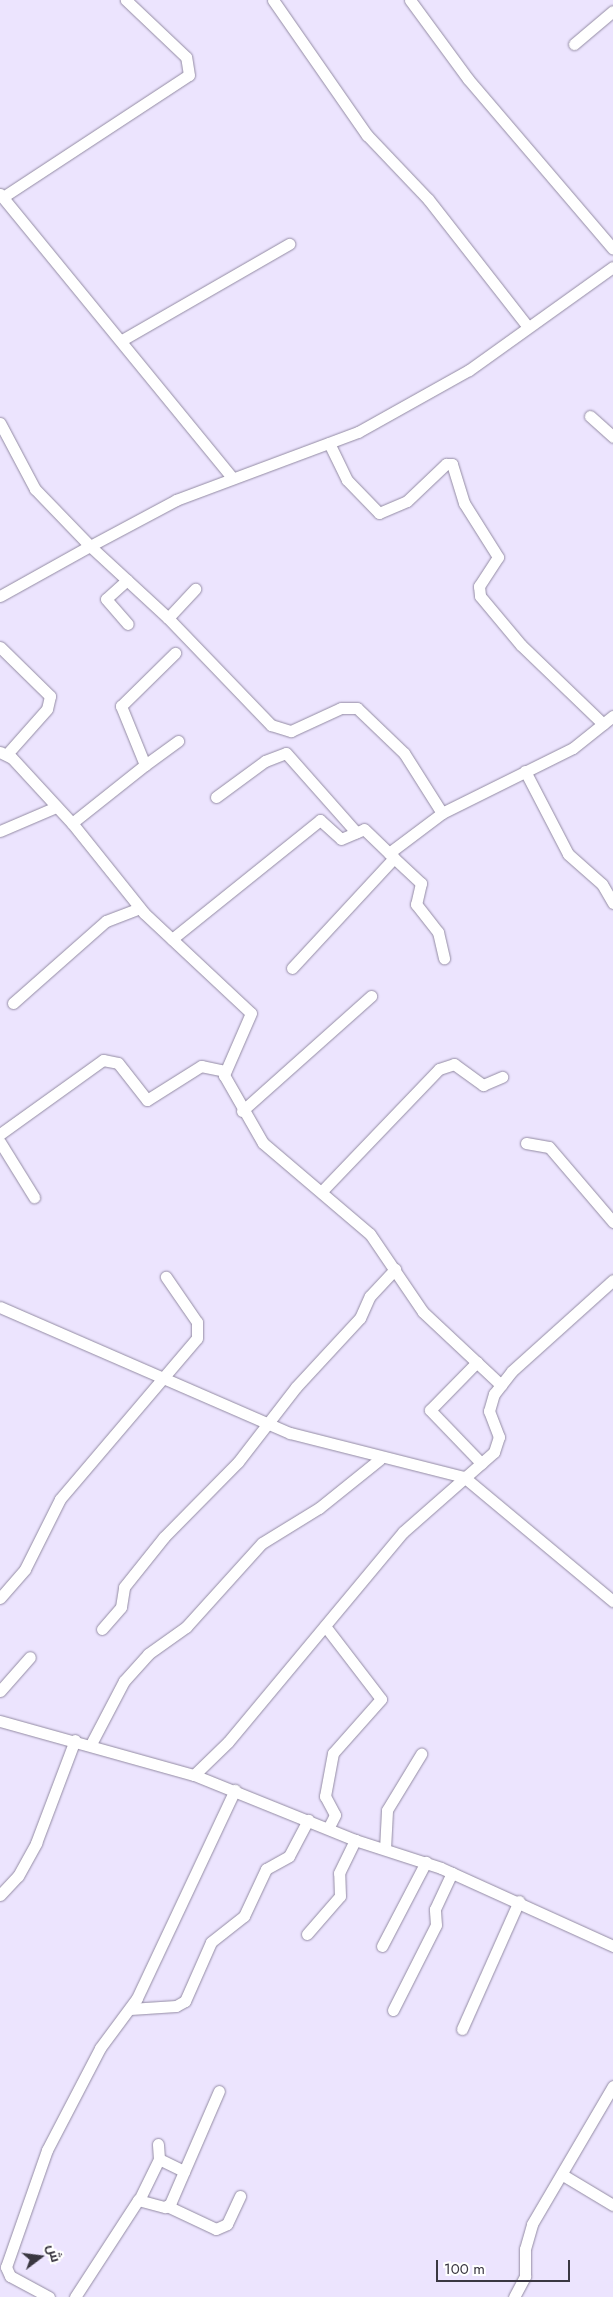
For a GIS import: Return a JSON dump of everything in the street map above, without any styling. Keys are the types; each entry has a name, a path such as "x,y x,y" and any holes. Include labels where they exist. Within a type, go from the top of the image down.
{"street":[{"path":"126,0 186,57 190,72 1,196 122,340 232,477"},
{"path":"273,0 367,135 428,199 528,327"},
{"path":"410,0 468,79 613,250"},
{"path":"574,44 613,11"},
{"path":"122,340 289,244"},
{"path":"0,596 90,546 232,477 329,443 442,387 613,267"},
{"path":"590,416 613,437"},
{"path":"0,423 35,489 90,546 168,618 279,731 291,731 341,708 367,714 404,753 442,813"},
{"path":"329,443 347,480 380,513 407,501 446,464 452,464 464,503 498,556 479,586 480,596 521,645 603,724"},
{"path":"128,580 106,599 128,624"},
{"path":"168,618 195,589"},
{"path":"0,647 50,696 47,709 3,753 72,823 140,908 251,1013 224,1071 242,1111 275,1157 322,1191 370,1234 428,1318 501,1385"},
{"path":"145,765 121,706 175,653"},
{"path":"292,968 392,856 442,813 573,748 613,716"},
{"path":"72,823 178,741"},
{"path":"216,798 265,761 286,753 356,832"},
{"path":"525,771 568,854 602,884 613,903"},
{"path":"0,831 56,807"},
{"path":"172,939 320,820 339,838 364,829 423,887 416,904 438,932 444,958"},
{"path":"13,1002 106,921 140,908"},
{"path":"242,1111 371,996"},
{"path":"0,1134 103,1060 118,1063 147,1100 201,1066 224,1071"},
{"path":"322,1191 439,1069 454,1064 483,1085 502,1078"},
{"path":"0,1142 34,1197"},
{"path":"526,1143 549,1147 613,1222"},
{"path":"102,1629 121,1607 124,1587 164,1536 270,1423 296,1387 360,1318 370,1296 395,1269"},
{"path":"0,1598 25,1569 60,1499 197,1338 198,1330 166,1278"},
{"path":"194,1775 228,1742 392,1544 498,1448 489,1411 501,1385 613,1280"},
{"path":"0,1307 161,1378 314,1442 464,1477 613,1601"},
{"path":"476,1362 430,1410 481,1463"},
{"path":"91,1744 124,1681 148,1654 186,1627 262,1543 319,1508 380,1458"},
{"path":"325,1626 381,1699 333,1753 325,1796 335,1816 329,1828"},
{"path":"0,1691 30,1657"},
{"path":"0,1721 91,1744 194,1775 235,1790 355,1840 426,1862 519,1901 613,1946"},
{"path":"0,1895 18,1876 36,1843 74,1740"},
{"path":"385,1849 387,1810 421,1754"},
{"path":"49,2297 10,2276 6,2264 47,2150 100,2048 130,2009 235,1790"},
{"path":"130,2009 176,2006 186,2001 211,1942 244,1916 266,1869 288,1856 308,1820"},
{"path":"307,1934 340,1896 339,1873 355,1840"},
{"path":"382,1946 426,1862"},
{"path":"393,2010 436,1925 435,1909 452,1873"},
{"path":"462,2029 519,1901"},
{"path":"514,2297 525,2276 524,2249 532,2224 563,2175 613,2086"},
{"path":"168,2206 219,2090"},
{"path":"75,2297 140,2198 159,2159 158,2144"},
{"path":"159,2159 184,2170"},
{"path":"563,2175 613,2205"},
{"path":"140,2198 168,2206 216,2229 227,2224 240,2196"}]}
